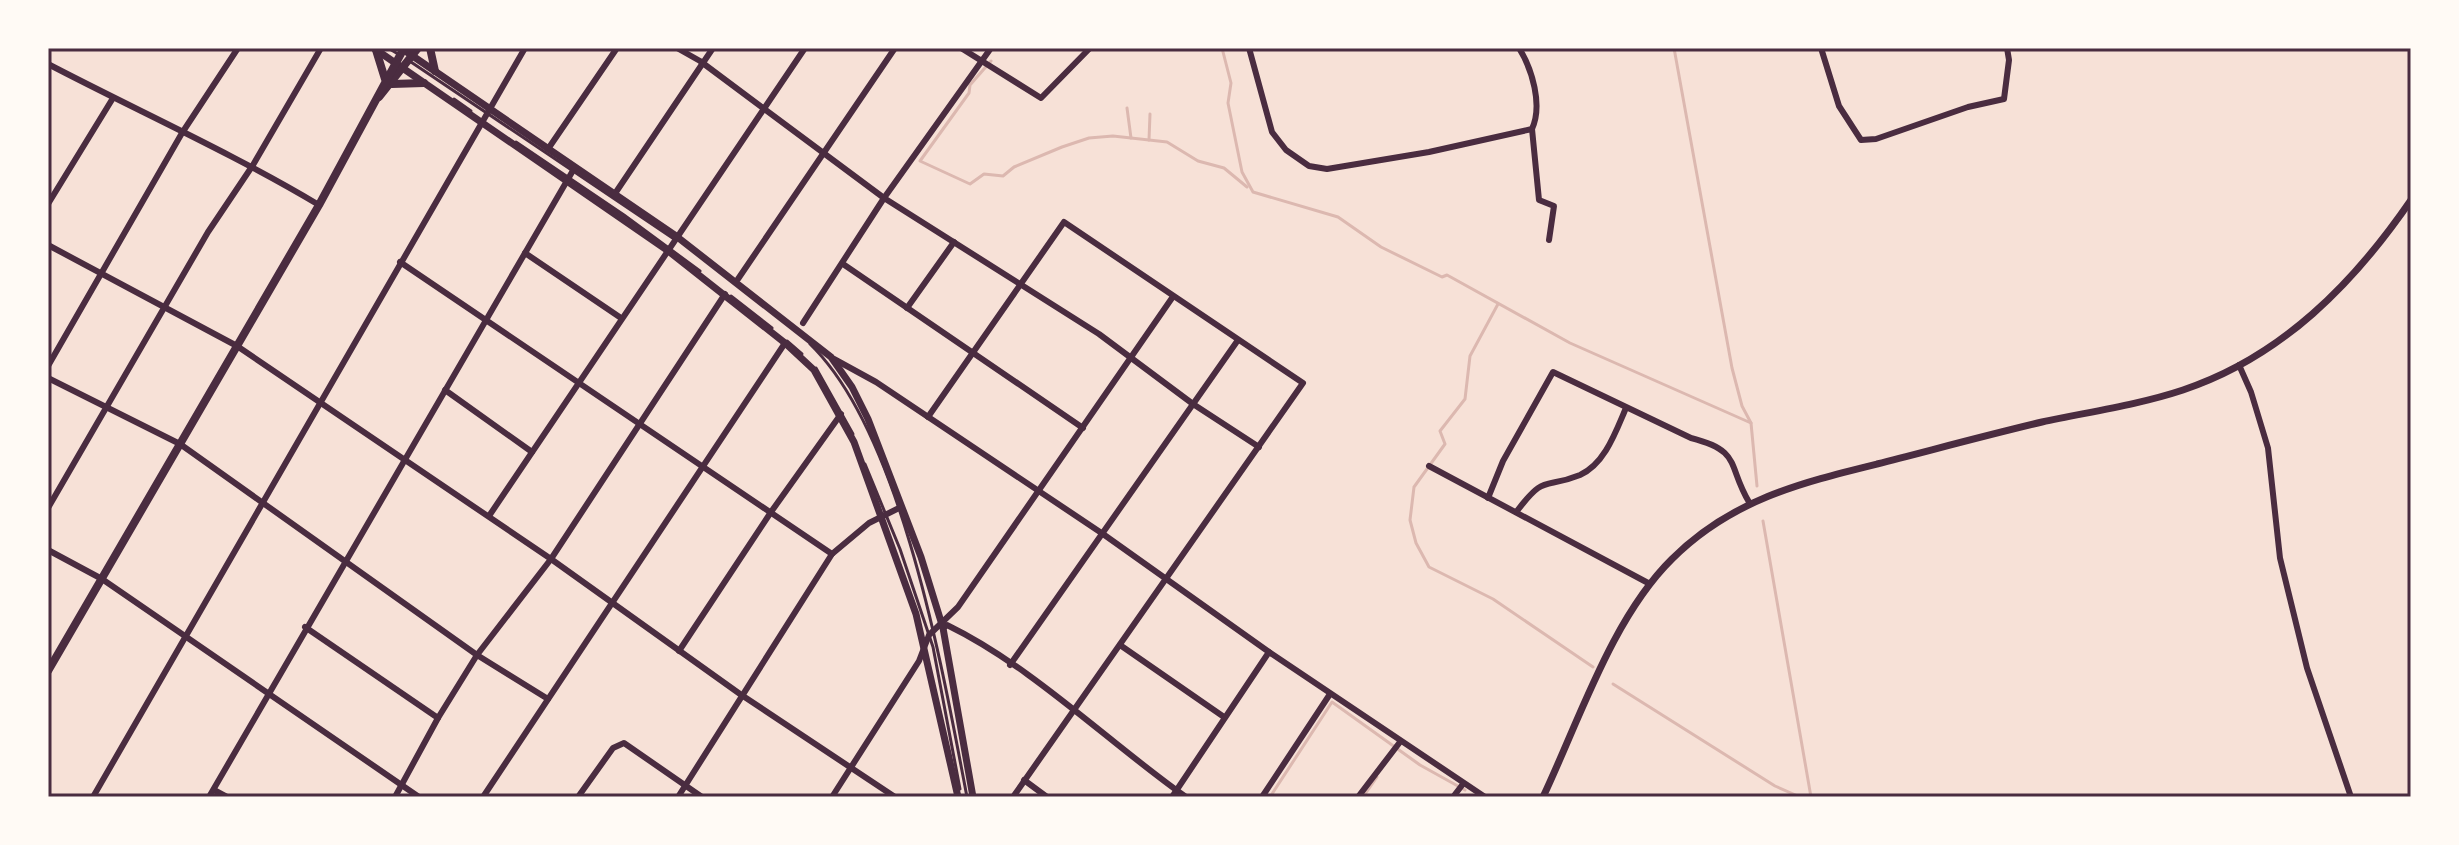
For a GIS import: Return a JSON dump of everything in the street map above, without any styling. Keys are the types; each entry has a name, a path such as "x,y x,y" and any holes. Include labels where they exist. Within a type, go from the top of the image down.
{"main road":[{"path":"430,48 435,71"},
{"path":"376,49 388,82"},
{"path":"48,671 404,57"},
{"path":"388,82 424,83"}],"street":[{"path":"48,366 104,274 182,133 238,48"},
{"path":"48,508 208,232 253,165 321,48"},
{"path":"93,797 525,48"},
{"path":"548,149 617,48"},
{"path":"677,48 764,108 884,198 1099,334 1193,404 1259,447"},
{"path":"614,195 713,48"},
{"path":"489,516 805,48"},
{"path":"738,279 895,48"},
{"path":"961,48 1035,98 1046,95 1090,48"},
{"path":"803,323 884,198 991,48"},
{"path":"1249,48 1272,132 1286,150 1309,166 1327,169 1429,152 1532,129"},
{"path":"1519,48 1530,66 1537,113 1532,129 1539,200 1554,206 1549,240"},
{"path":"1821,48 1839,106 1861,140 1876,139 1968,107 2004,99 2009,60 2007,48"},
{"path":"376,49 435,71 484,116 571,173 668,248 814,370 841,414 884,516 924,644 962,797"},
{"path":"404,57 424,83 548,149 571,173 614,195 675,238 831,357 928,417 1167,577 1269,652 1485,797"},
{"path":"48,64 182,133 253,165 319,205"},
{"path":"48,204 113,98"},
{"path":"227,797 212,793 305,627 571,173"},
{"path":"1543,797 1610,651 1650,584 1673,558 1749,502 1838,473 2183,390 2239,365 2318,311 2339,292 2382,243 2411,200"},
{"path":"928,417 1064,222 1172,298 1303,383 1013,797"},
{"path":"907,308 954,242"},
{"path":"48,245 167,306 321,400 740,694 895,797"},
{"path":"525,253 621,318"},
{"path":"400,262 832,554"},
{"path":"843,264 1083,428"},
{"path":"395,797 477,655 551,559 725,294"},
{"path":"832,797 916,667 931,633 942,626 958,607 1132,360 1172,298"},
{"path":"1010,665 1238,340"},
{"path":"483,797 785,343"},
{"path":"831,357 852,387 868,419 942,626 973,797"},
{"path":"2239,365 2268,448 2280,558 2307,668 2351,797"},
{"path":"1488,498 1503,461 1553,372 1626,408 1719,447 1734,464 1749,502"},
{"path":"48,378 180,444 477,655 548,699"},
{"path":"445,390 532,452"},
{"path":"1517,511 1536,486 1581,474 1591,467 1612,441 1626,408"},
{"path":"679,651 771,512 841,414"},
{"path":"1429,466 1650,584"},
{"path":"678,797 740,694 832,554 899,508"},
{"path":"48,550 102,579 419,797"},
{"path":"942,626 959,630 1010,665 1072,710 1174,794 1186,797"},
{"path":"305,627 438,718"},
{"path":"1120,645 1224,717"},
{"path":"1174,794 1269,652"},
{"path":"1262,797 1330,694"},
{"path":"1358,797 1400,742"},
{"path":"578,797 613,748 624,743 702,797"},
{"path":"1024,780 1047,797"},
{"path":"1453,797 1463,784"}],"lane":[{"path":"388,48 484,116"},
{"path":"404,57 484,116"},
{"path":"571,173 675,238 783,321 827,361 849,393 899,508 931,633 962,797"},
{"path":"668,248 791,344 820,371 848,420 931,633"}],"waterway":[{"path":"1222,48 1231,83 1228,103 1242,172 1253,192 1338,217 1381,247 1442,277 1447,275 1570,343 1751,423"},
{"path":"1674,48 1732,368 1742,406 1751,423 1757,486"},
{"path":"991,61 970,85 969,93 920,161 970,184 984,174 1003,176 1014,167 1062,147 1089,138 1113,136 1167,142 1198,161 1224,168 1247,187"},
{"path":"1127,108 1131,138"},
{"path":"1149,140 1150,114"},
{"path":"1498,304 1470,356 1465,399 1440,431 1445,444 1414,487 1410,520 1416,543 1429,567 1493,599 1593,667"},
{"path":"1763,521 1811,797"},
{"path":"1613,684 1775,786 1800,797"},
{"path":"1270,797 1332,702 1420,765 1465,790"},
{"path":"1363,797 1377,777"}]}
